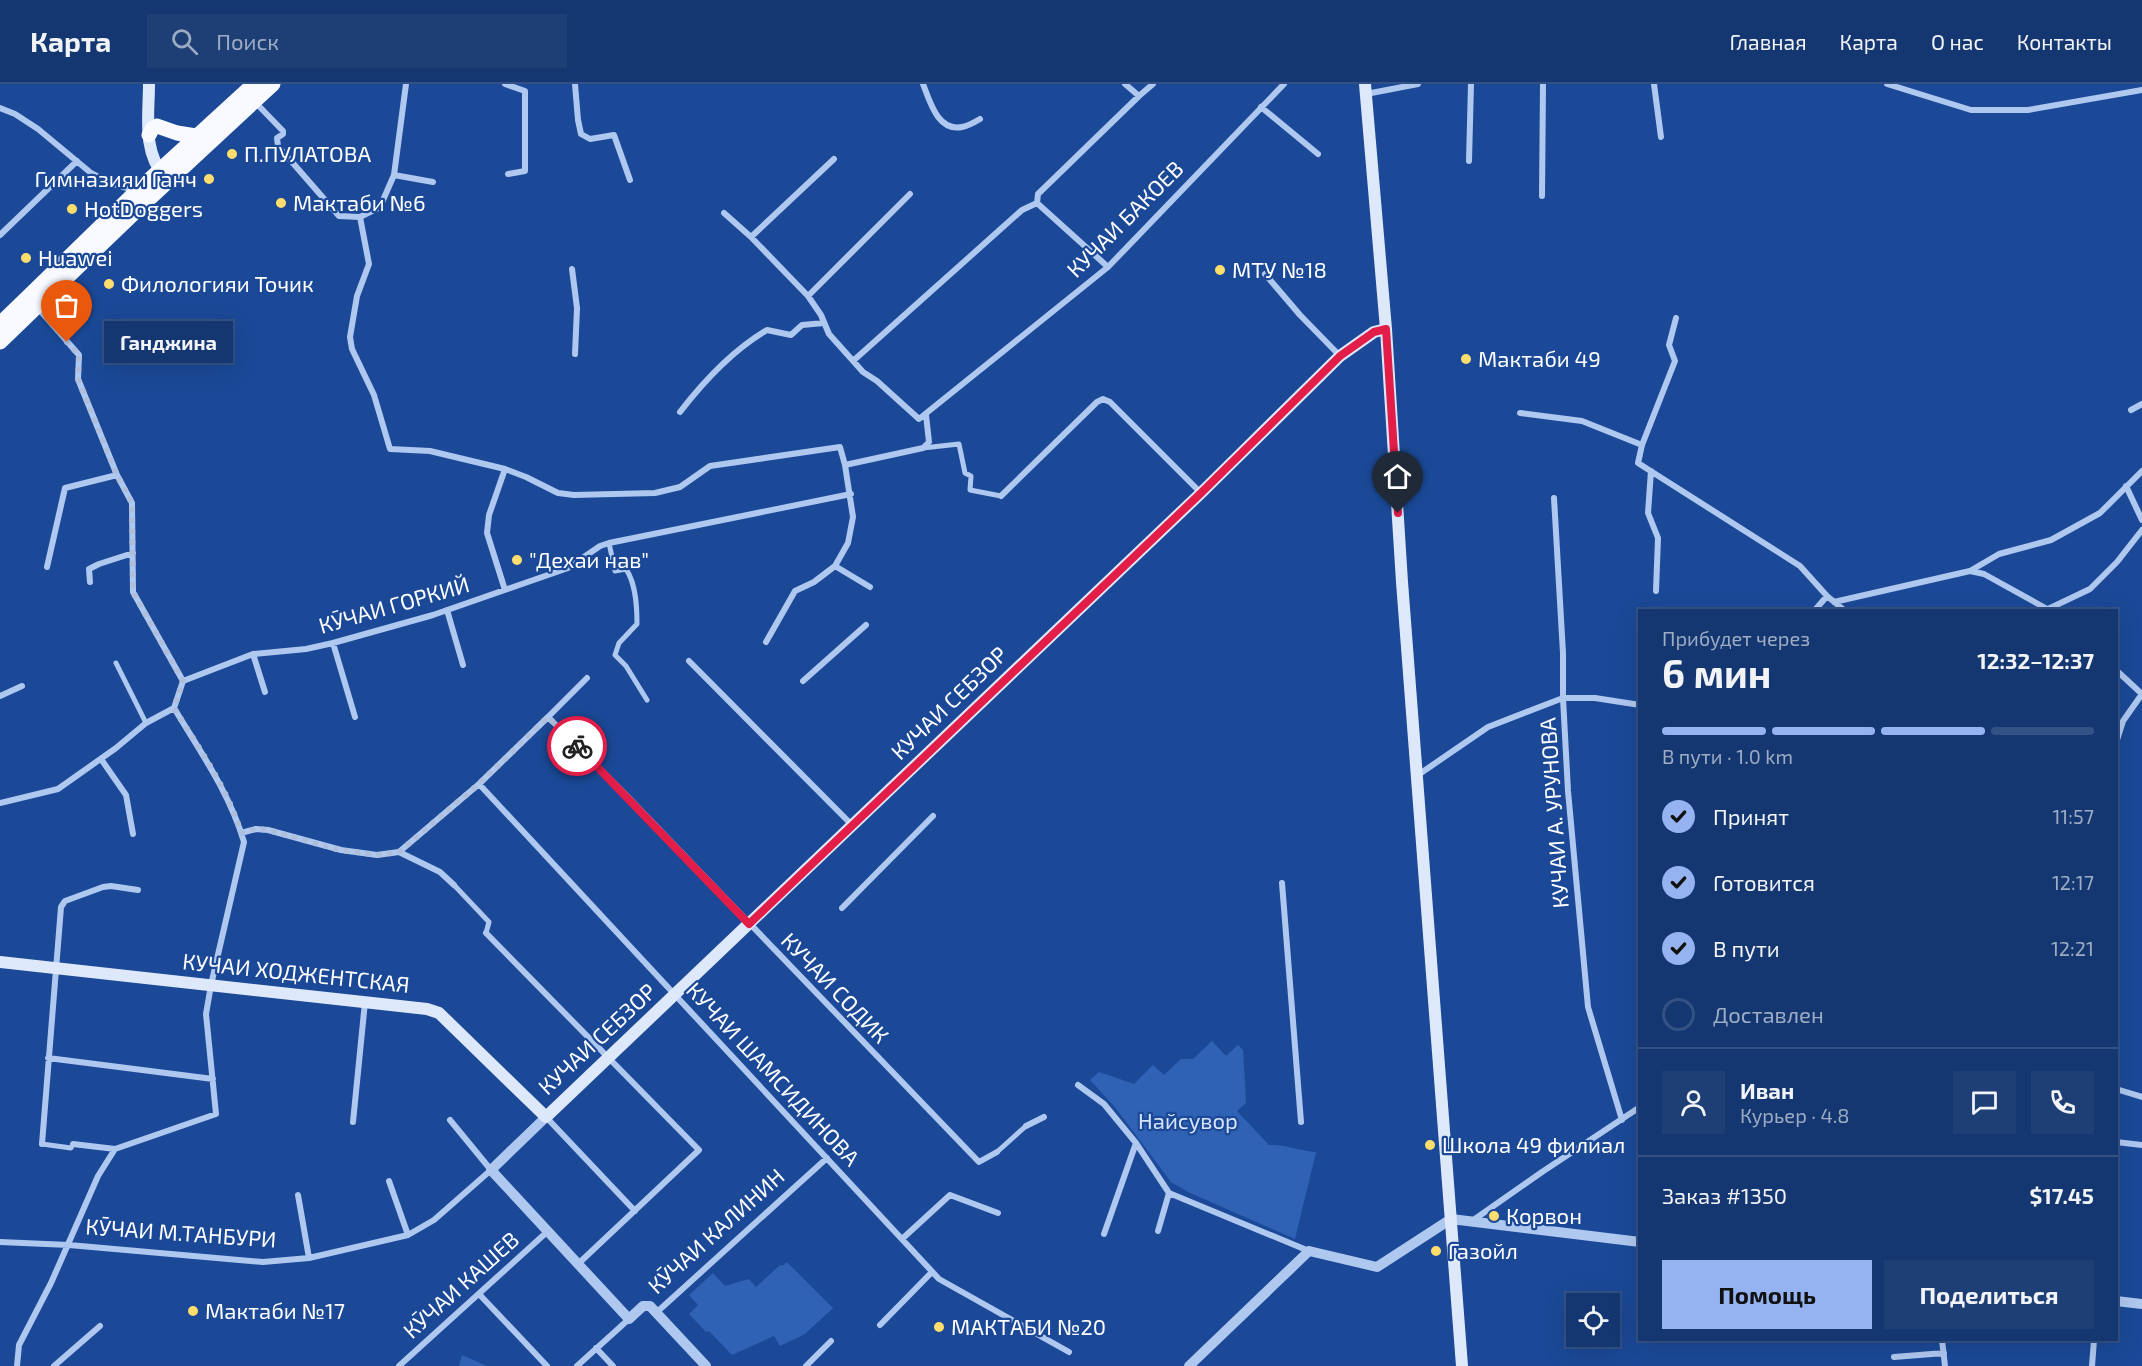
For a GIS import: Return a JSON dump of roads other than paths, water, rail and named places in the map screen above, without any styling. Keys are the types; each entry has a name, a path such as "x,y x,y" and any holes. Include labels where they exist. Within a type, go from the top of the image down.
{"main road":[{"path":"148,84 149,144 164,176"},
{"path":"164,176 196,136 254,84"},
{"path":"0,324 138,196 273,84"},
{"path":"1365,89 1386,329 1402,582 1462,1366"},
{"path":"149,135 157,126 177,133 196,136"},
{"path":"0,342 36,307 138,196"},
{"name":"КУЧАИ СЕБЗОР","path":"546,1117 1201,493 1340,356 1374,332 1386,329"},
{"name":"КУЧАИ ХОДЖЕНТСКАЯ","path":"0,962 427,1009 439,1013 546,1117"}],"street":[{"path":"255,101 283,131 283,134 277,138 278,146 339,216 360,217 380,207 394,175 406,84"},
{"path":"505,84 525,91 525,171 508,174"},
{"path":"575,84 581,134 590,139 614,135 630,180"},
{"path":"923,84 937,118 948,125 961,127 980,119"},
{"path":"1125,84 1138,96"},
{"path":"1037,203 1038,194 1153,84"},
{"name":"КУЧАИ БАКОЕВ","path":"926,415 1108,267 1284,84"},
{"path":"1365,89 1418,84"},
{"path":"1469,161 1471,84"},
{"path":"1542,196 1544,84"},
{"path":"1654,84 1661,137"},
{"path":"1887,84 1971,110 2028,110 2142,90"},
{"path":"1261,107 1318,154"},
{"path":"0,108 15,114 38,129 91,172 138,196"},
{"path":"751,237 834,159"},
{"path":"0,235 77,161"},
{"path":"394,175 433,182"},
{"path":"808,296 910,194"},
{"path":"1037,203 1108,267"},
{"path":"853,361 1022,210 1037,203"},
{"path":"724,213 751,237 808,296 828,334 862,372 877,381 919,418 926,415 929,442 923,448"},
{"path":"360,217 369,264 357,296 350,338 352,349 374,395 390,449 430,451 505,469 558,493 574,495 655,493 680,487 710,466 840,447 851,495 853,517 848,543 835,566 814,582 795,591 766,642"},
{"path":"572,270 577,308 575,354"},
{"path":"1265,274 1300,315 1340,356"},
{"path":"0,803 58,789 101,759 146,723 174,708 183,681 133,592 132,503 117,475 78,379 79,355 36,307"},
{"path":"1676,318 1669,345 1675,361 1642,445 1638,462 1800,566 1827,596 1843,609"},
{"path":"680,412 698,388 748,341 767,330 791,335 802,325 824,323"},
{"path":"845,465 923,448 959,444 965,473 971,476 970,490 1001,496 1097,402 1103,399 1110,402 1201,493"},
{"path":"2131,410 2142,404"},
{"path":"1520,413 1582,421 1642,445"},
{"path":"505,469 489,515 487,533 505,590"},
{"path":"1651,471 1648,513 1658,538 1656,591"},
{"path":"1834,602 1970,571 1999,554 2052,540 2100,513 2142,471"},
{"path":"47,567 65,488 117,475"},
{"path":"2126,486 2142,520"},
{"name":"КӮЧАИ ГОРКИЙ","path":"183,681 253,654 306,649 333,643 447,610 568,568 600,546 609,543 851,495"},
{"name":"КУЧАИ А. УРУНОВА","path":"1554,498 1568,791 1588,1007 1622,1120"},
{"path":"2050,609 2090,589 2117,562 2142,530"},
{"path":"609,543 615,571 626,569 631,577 637,608 637,624 619,643 615,654 626,666 647,700"},
{"path":"90,582 89,569 132,553"},
{"path":"835,566 870,587"},
{"path":"1970,571 1984,574 2046,609"},
{"path":"1816,609 1827,596"},
{"path":"447,610 463,665"},
{"path":"803,681 866,625"},
{"path":"333,643 355,717"},
{"path":"253,654 265,692"},
{"path":"689,661 852,825"},
{"path":"116,663 146,723"},
{"path":"2118,672 2142,694 2122,721 2118,736"},
{"path":"241,833 256,829 268,830 340,850 377,855 399,852 479,784 587,678"},
{"path":"0,696 22,686"},
{"path":"1417,775 1488,727 1563,698 1595,698 1638,705"},
{"path":"138,890 103,887 65,901 62,907 42,1144 71,1149 73,1144 115,1149 216,1114 206,1014 244,842 238,820 215,776 174,708"},
{"name":"КУЧАИ СОДИК","path":"548,717 979,1162 997,1152 1026,1126 1044,1117"},
{"path":"101,759 126,795 133,834"},
{"name":"КУЧАИ ШАМСИДИНОВА","path":"479,784 939,1279 1069,1352"},
{"path":"842,908 933,816"},
{"path":"399,852 440,872 454,885 489,922 486,933 699,1150 578,1264"},
{"path":"1282,883 1301,1122"},
{"path":"353,1122 365,1002"},
{"path":"48,1058 213,1079"},
{"path":"1078,1085 1104,1104 1136,1143 1169,1193 1309,1251 1377,1267 1451,1219 1638,1242"},
{"path":"2118,1090 2142,1097"},
{"path":"1471,1221 1638,1108"},
{"path":"546,1117 635,1211"},
{"name":"КӮЧАИ М.ТАНБУРИ","path":"0,1242 69,1245 263,1262 309,1258 408,1234 434,1220 546,1117"},
{"path":"450,1120 491,1170 629,1318"},
{"path":"2118,1142 2142,1145"},
{"path":"1104,1234 1136,1143"},
{"path":"17,1366 19,1345 69,1245 98,1176 115,1149"},
{"name":"КӮЧАИ КАЛИНИН","path":"577,1366 646,1305 657,1312 827,1158"},
{"path":"389,1181 408,1234"},
{"path":"1158,1231 1169,1193"},
{"path":"298,1195 309,1258"},
{"path":"902,1239 950,1195 998,1213"},
{"name":"КӮЧАИ КАШЕВ","path":"399,1366 548,1231"},
{"path":"1189,1366 1309,1251"},
{"path":"880,1325 932,1272"},
{"path":"479,1294 547,1366"},
{"path":"2118,1301 2142,1304"},
{"path":"657,1312 706,1366"},
{"path":"54,1366 100,1326"},
{"path":"806,1366 831,1341"},
{"path":"1942,1341 1945,1366"},
{"path":"2092,1366 2094,1341"},
{"path":"596,1348 612,1366"},
{"path":"1894,1357 1944,1353"}],"place":[{"name":"П.ПУЛАТОВА","path":"232,154"},
{"name":"Гимназияи Ганч","path":"209,179"},
{"name":"Мактаби №6","path":"281,203"},
{"name":"HotDoggers","path":"72,209"},
{"name":"Huawei","path":"26,258"},
{"name":"МТУ №18","path":"1220,270"},
{"name":"Филологияи Точик","path":"109,284"},
{"name":"Ганджина","path":"67,342"},
{"name":"Мактаби 49","path":"1466,359"},
{"name":"\"Дехаи нав\"","path":"517,560"},
{"name":"Школа 49 филиал","path":"1430,1145"},
{"name":"Корвон","path":"1494,1216"},
{"name":"Газойл","path":"1436,1251"},
{"name":"Мактаби №17","path":"193,1311"},
{"name":"МАКТАБИ №20","path":"939,1327"}],"park label":[{"name":"Найсувор","path":"1188,1121"}]}
